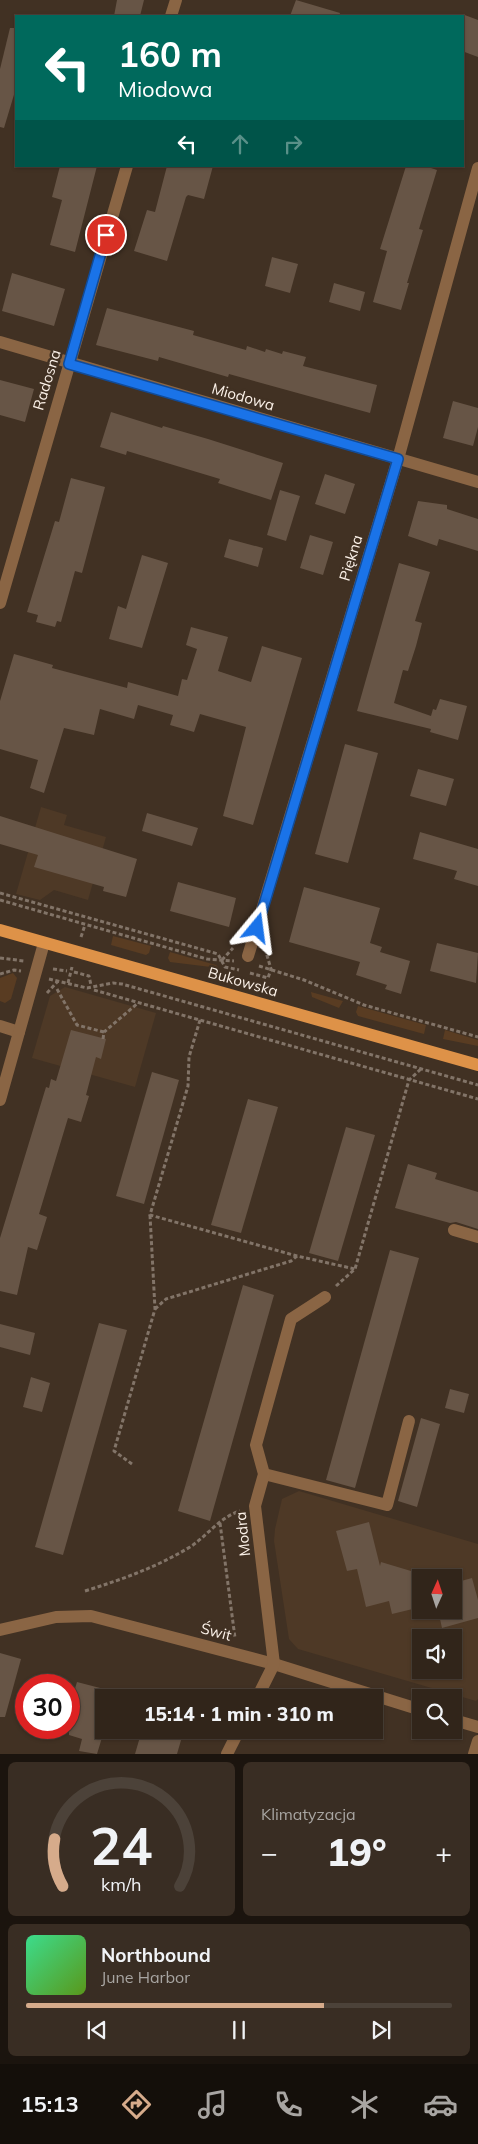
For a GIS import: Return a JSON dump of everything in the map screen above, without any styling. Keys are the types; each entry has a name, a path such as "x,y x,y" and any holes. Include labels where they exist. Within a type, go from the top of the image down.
{"main road":[{"name":"Bukowska","path":"0,930 478,1064"}],"street":[{"path":"171,15 176,0"},
{"name":"Radosna","path":"0,603 127,167"},
{"name":"Piękna","path":"247,961 398,459 478,168"},
{"name":"Miodowa","path":"0,342 69,364 478,482"},
{"path":"0,1100 44,943"},
{"path":"0,1026 19,1032"},
{"path":"454,1230 478,1237"},
{"path":"325,1297 291,1319 256,1445 264,1474 387,1506 409,1421"},
{"name":"Modra","path":"264,1474 255,1506 274,1664"},
{"name":"Świt","path":"0,1630 56,1617 91,1616 274,1664 412,1707"},
{"path":"261,1689 274,1664"},
{"path":"462,1722 478,1727"},
{"path":"226,1754 234,1739"},
{"path":"474,1754 478,1741"}],"path":[{"path":"0,893 218,954 225,967 268,978"},
{"path":"0,900 207,959 247,961 304,980 364,1005 478,1037"},
{"path":"0,958 25,961"},
{"path":"52,968 67,971"},
{"path":"74,972 89,976 91,985"},
{"path":"68,983 87,988 113,983 122,984 478,1085"},
{"path":"57,988 77,1025 104,1032"},
{"path":"94,990 478,1100"},
{"path":"103,1039 104,1032 138,1002"},
{"path":"132,1464 114,1451 155,1309 150,1215 188,1086 189,1057 200,1020"},
{"path":"325,1297 355,1269 409,1080 421,1069"},
{"path":"150,1215 297,1256 355,1269"},
{"path":"155,1309 166,1299 291,1261 297,1256"},
{"path":"84,1591 161,1565 200,1541 230,1514 255,1506"},
{"path":"220,1523 234,1637 242,1640"}],"shaded area":[{"path":"41,807 67,815 64,825 106,837 88,900 54,890 40,900 16,894"},
{"path":"113,936 151,946 149,953 146,955 111,945"},
{"path":"170,952 216,965 219,968 170,962 168,958"},
{"path":"13,973 17,978 11,999 5,1003 0,1001 0,978"},
{"path":"65,987 156,1013 135,1087 32,1058 50,996"},
{"path":"311,992 343,1001 339,1008 312,997"},
{"path":"358,1006 426,1025 424,1034 358,1016 356,1012"},
{"path":"445,1030 478,1040 478,1046 443,1039"},
{"path":"299,1491 478,1544 478,1699 476,1701 462,1697 462,1689 435,1689 298,1649 289,1639 274,1541 282,1499"}],"building":[{"path":"117,0 144,0 140,15 114,15"},
{"path":"296,0 340,13 339,15 290,15"},
{"path":"462,14 478,20 478,57 464,52 464,15"},
{"path":"10,28 15,28 15,91 4,128 0,127 0,69"},
{"path":"60,167 97,167 75,252 50,245 62,200 52,197"},
{"path":"167,167 213,167 204,199 188,195 186,197 167,261 134,251 147,210 155,212"},
{"path":"406,167 428,167 437,170 419,229 423,230 401,310 373,302 387,251 380,249"},
{"path":"272,257 298,264 290,293 265,286"},
{"path":"12,273 65,289 54,326 2,311"},
{"path":"334,283 365,292 360,311 329,302"},
{"path":"107,308 194,331 193,335 246,350 247,346 265,352 266,349 282,354 283,351 306,357 303,366 377,385 370,413 229,374 228,377 159,357 158,361 96,345"},
{"path":"0,380 34,389 25,422 0,415"},
{"path":"453,401 478,408 478,427 473,446 443,438"},
{"path":"111,412 162,428 163,426 208,439 283,463 271,500 218,483 220,479 127,451 126,455 100,447"},
{"path":"325,474 355,484 345,514 315,504"},
{"path":"71,478 105,487 82,573 75,571 61,622 57,621 55,627 36,622 38,615 27,612 55,521 59,522"},
{"path":"280,490 300,496 286,541 267,535"},
{"path":"418,501 447,505 447,509 478,519 478,551 439,539 437,546 408,536"},
{"path":"310,535 333,542 323,575 300,568"},
{"path":"229,539 263,548 258,567 224,557"},
{"path":"142,555 168,563 142,648 109,639 118,606 126,609"},
{"path":"399,563 430,572 415,621 422,623 416,646 408,671 403,670 394,703 431,716 433,709 436,710 440,699 467,706 458,740 430,732 431,729 357,711"},
{"path":"191,627 228,637 218,671 251,682 262,646 302,658 253,825 223,816 246,727 200,714 194,732 170,725 173,715 138,705 134,719 100,709 94,735 64,728 44,793 30,788 38,760 0,749 0,701 14,654 53,665 52,668 127,688 128,682 178,696 182,679 187,680 197,649 186,645"},
{"path":"345,744 378,753 348,863 315,854"},
{"path":"418,769 454,779 446,806 410,796"},
{"path":"147,813 198,828 192,846 142,831"},
{"path":"0,816 137,859 126,897 103,891 104,887 34,867 38,855 0,844"},
{"path":"420,832 478,849 478,886 454,879 457,871 413,859"},
{"path":"178,882 236,898 229,927 170,911"},
{"path":"304,887 380,908 370,943 382,947 380,952 410,961 401,994 385,989 387,985 356,975 360,962 289,942"},
{"path":"437,943 478,953 476,983 430,971"},
{"path":"71,1030 106,1039 101,1059 96,1057 86,1095 89,1096 81,1122 68,1118 39,1214 47,1217 37,1250 28,1247 17,1295 0,1291 0,1238 46,1087 49,1088 51,1079 56,1081"},
{"path":"152,1072 179,1080 144,1204 116,1196"},
{"path":"248,1099 278,1107 241,1233 211,1225"},
{"path":"346,1127 375,1135 338,1261 309,1253"},
{"path":"408,1164 437,1173 435,1179 478,1192 478,1229 395,1208"},
{"path":"390,1250 419,1258 355,1488 326,1480"},
{"path":"243,1285 274,1295 210,1521 178,1511"},
{"path":"99,1323 127,1330 63,1555 35,1547"},
{"path":"0,1324 35,1333 30,1355 0,1347"},
{"path":"31,1377 50,1383 42,1412 23,1407"},
{"path":"450,1389 469,1394 464,1413 445,1408"},
{"path":"421,1418 440,1424 417,1507 398,1501"},
{"path":"369,1522 380,1566 381,1562 412,1571 412,1609 392,1614 389,1601 366,1607 357,1569 347,1571 336,1531"},
{"path":"472,1578 478,1600 478,1618 442,1628 440,1619 462,1619 462,1581"},
{"path":"0,1653 21,1659 17,1674 15,1674 15,1681 5,1717 0,1717"},
{"path":"80,1683 104,1689 95,1689 95,1739 102,1739 97,1754 79,1751 82,1739 80,1738"},
{"path":"139,1739 181,1739 177,1754 135,1754"}],"route":[{"path":"106,235 82,325 69,364 398,459 257,928"}]}
